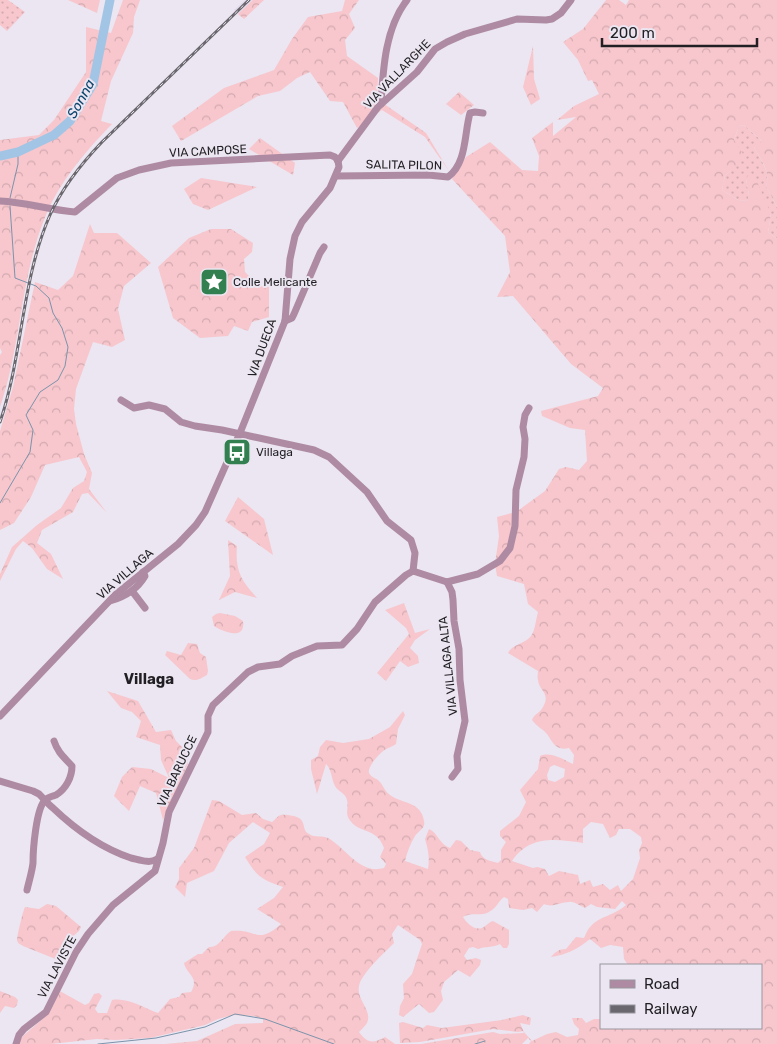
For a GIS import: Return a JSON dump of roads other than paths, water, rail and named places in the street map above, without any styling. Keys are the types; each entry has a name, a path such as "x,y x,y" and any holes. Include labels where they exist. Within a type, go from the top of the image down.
{"street":[{"path":"381,104 383,70 387,50 396,17 407,0"},
{"name":"VIA VALLARGHE","path":"338,161 381,104 417,72 436,49 465,34 517,19 552,19 561,13 571,0"},
{"name":"SALITA PILON","path":"337,176 428,175 448,177 456,169 462,154 470,113 483,113"},
{"name":"VIA CAMPOSE","path":"1,201 75,212 117,178 139,170 171,163 330,155 338,161"},
{"path":"337,176 338,161"},
{"name":"VIA DUECA","path":"240,434 284,321 290,259 295,236 302,222 330,188 337,176"},
{"path":"284,321 292,318 324,247"},
{"path":"121,400 134,408 148,405 164,409 181,422 195,426 314,450 329,457 367,492 387,520 411,540 415,553 413,571 447,582 478,574 500,561 510,548 514,526 516,490 524,457 525,439 523,427 525,415 529,408"},
{"name":"VIA VILLAGA","path":"0,716 110,601 178,544 196,525 205,512 240,434"},
{"name":"VIA BARUCCE","path":"157,859 161,854 164,843 169,812 208,732 208,716 213,705 248,672 258,666 280,664 292,656 317,646 342,644 347,641 375,602 406,574 413,571"},
{"path":"110,601 132,591 141,582 144,576 143,572"},
{"name":"VIA VILLAGA ALTA","path":"447,582 452,592 454,621 460,649 460,680 465,721 457,756 458,769 452,777"},
{"path":"132,591 146,608"},
{"path":"27,890 33,864 32,856 37,824 45,800 63,790 72,772 72,766 60,756 54,741"},
{"path":"0,781 33,791 74,827 116,853 142,861 150,862 157,859"},
{"name":"VIA LAVISTE","path":"16,1044 19,1035 24,1029 46,1012 76,952 88,934 113,905 155,871 157,859"}],"waterway":[{"name":"Sonna","path":"0,156 18,152 54,135 70,121 93,84 110,0"},
{"path":"10,198 18,164 18,152"},
{"path":"0,503 30,452 33,430 26,415 40,392 58,380 65,366 68,347 62,328 53,313 49,298 36,286 15,278 10,206"},
{"path":"98,1044 156,1038 205,1027 235,1014 265,1019 334,1044"},
{"path":"475,1044 485,1041"}],"railway":[{"path":"0,422 8,397 33,266 40,240 60,195 80,167 102,142 249,0"}],"place":[{"name":"Colle Melicante","path":"214,282"},
{"name":"Villaga","path":"237,452"}],"district":[{"name":"Villaga","path":"149,679"}]}
